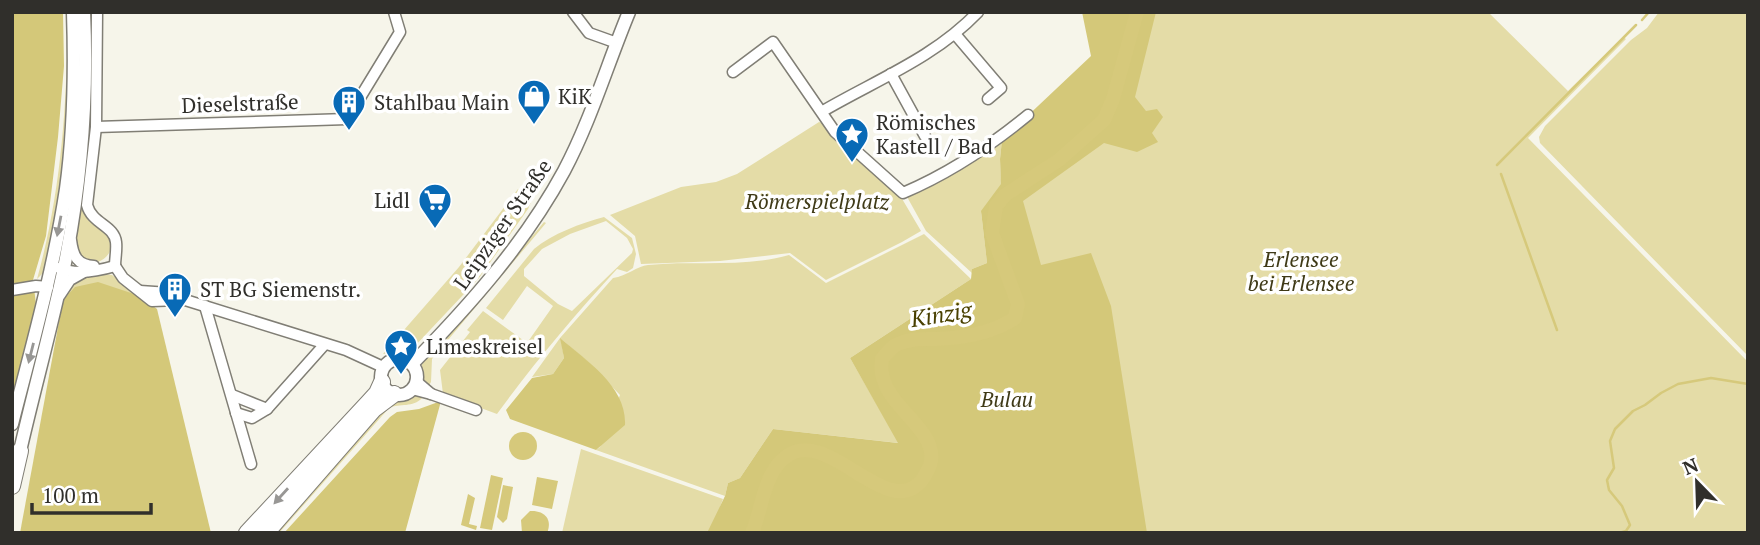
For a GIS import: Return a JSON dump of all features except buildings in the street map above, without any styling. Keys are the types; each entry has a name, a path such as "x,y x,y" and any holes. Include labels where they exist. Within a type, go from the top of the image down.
{"highway":[{"path":"247,533 377,393 382,374"},
{"path":"266,533 374,409 394,394"},
{"path":"12,486 20,451"}],"main road":[{"path":"12,424 48,287 66,189 74,77 73,12"},
{"path":"20,451 70,232 84,107 84,12"},
{"name":"Leipziger Straße","path":"412,364 498,270 549,195 585,128 629,12"},
{"path":"396,359 405,359 412,364 417,373 414,386 404,394 394,394 386,389 382,374 396,359"}],"street":[{"path":"97,12 96,127 87,205 92,217 114,236 115,266 122,278 140,291 169,293 357,353 382,374"},
{"name":"Dieselstraße","path":"96,127 347,119 400,33 394,12"},
{"path":"573,12 589,33 617,43"},
{"path":"822,111 915,62 955,34 974,14"},
{"path":"955,34 1001,88 988,99"},
{"path":"733,72 773,42 835,132 903,194 974,158 1028,115"},
{"path":"891,74 925,136"},
{"path":"70,232 72,251 77,260 89,266 115,266"},
{"path":"53,257 58,267 63,270 86,271 115,266"},
{"path":"48,287 63,270"},
{"path":"54,307 71,280 86,271"},
{"path":"12,290 48,287"},
{"path":"48,287 54,307"},
{"path":"205,306 251,464"},
{"path":"236,413 252,418 267,410 324,344"},
{"path":"414,386 475,410"},
{"path":"232,395 267,410"}],"green space":[{"path":"12,12 63,12 64,66 46,236 33,280 37,312 12,405"},
{"path":"67,12 68,139 48,263 37,279 52,214 61,147"},
{"name":"Bulau","path":"1082,12 1156,12 1135,97 1146,111 1157,109 1163,117 1152,133 1158,142 1137,152 1104,143 1023,201 1041,265 1091,253 1111,306 1147,533 707,533 725,496 728,483 740,478 773,429 898,443 850,358 971,279 972,269 987,263 981,211 1001,184 1002,140 1091,56"},
{"name":"Erlensee bei Erlensee","path":"1127,12 1488,12 1568,91 1623,37 1626,39 1528,138 1748,362 1748,533 562,533 581,449 723,499 720,507 888,466 1006,279 981,211 987,263 972,269 972,273 926,231 906,195 1002,140 1001,180"},
{"path":"1659,12 1748,12 1748,356 1540,143 1539,137 1545,126 1631,40 1647,28"},
{"name":"Römerspielplatz","path":"819,122 826,124 901,197 921,231 826,280 790,253 720,261 641,264 635,236 610,215 681,187 716,182 737,174"},
{"path":"518,189 532,200 479,278 414,347 406,352 383,354 459,267"},
{"path":"80,200 84,201 88,220 105,231 111,239 109,253 98,262 83,260 74,246"},
{"path":"604,217 632,238 636,254 633,268 627,272 617,269 525,376 497,414 443,394 440,370 483,311 527,343 553,306 527,286 503,320 486,308 534,249 558,234","holes":["606,221 627,238 633,249 632,253 572,311 558,304 524,276 524,269 542,249 570,234"]},
{"path":"544,222 546,223 432,359 431,382 428,387 422,380 422,364"},
{"path":"924,234 971,279 850,358 899,443 773,429 740,478 728,483 725,496 596,450 600,447 620,395 561,339 564,358 553,374 532,377 560,338 613,278 640,267 737,263 789,255 826,283"},
{"path":"99,273 112,275 140,296 63,300 69,288 77,281"},
{"path":"98,282 140,296 157,309 211,533 20,533 63,300 75,287"},
{"path":"560,338 603,376 624,411 625,425 596,450 510,419 506,410 532,378 553,374 564,358"},
{"path":"411,394 422,398 415,403 389,408 279,533 275,533 378,414 401,397"},
{"path":"441,401 405,533 284,533 390,417 397,412 419,409"}],"shaded area":[{"path":"523,432 533,436 537,446 533,456 523,460 513,456 509,446 513,436"},
{"path":"491,475 503,478 492,530 480,528"},
{"path":"537,477 558,481 552,509 532,505"},
{"path":"503,485 513,487 507,519 503,523 497,517"},
{"path":"468,494 475,498 469,524 477,526 476,530 461,525"},
{"path":"530,511 546,516 549,524 547,533 522,533 521,520"}],"waterway":[{"name":"Kinzig","path":"752,533 773,471 787,456 803,450 821,453 892,490 908,490 922,480 931,461 930,448 925,436 887,388 882,375 882,359 893,347 903,342 977,334 1015,318 1018,304 992,233 996,206 1005,195 1059,160 1104,120 1113,99 1137,12"},
{"path":"1642,20 1649,12"},
{"path":"1497,165 1636,25"},
{"path":"1501,174 1557,330"},
{"path":"1619,533 1626,531 1630,525 1622,506 1609,490 1607,480 1614,468 1610,441 1615,429 1633,411 1678,384 1711,378 1748,384"}],"place":[{"name":"KiK","path":"534,126"},
{"name":"Stahlbau Main","path":"349,132"},
{"name":"Römisches Kastell / Bad","path":"852,164"},
{"name":"Lidl","path":"435,230"},
{"name":"ST BG Siemenstr.","path":"175,319"},
{"name":"Limeskreisel","path":"401,376"}]}
